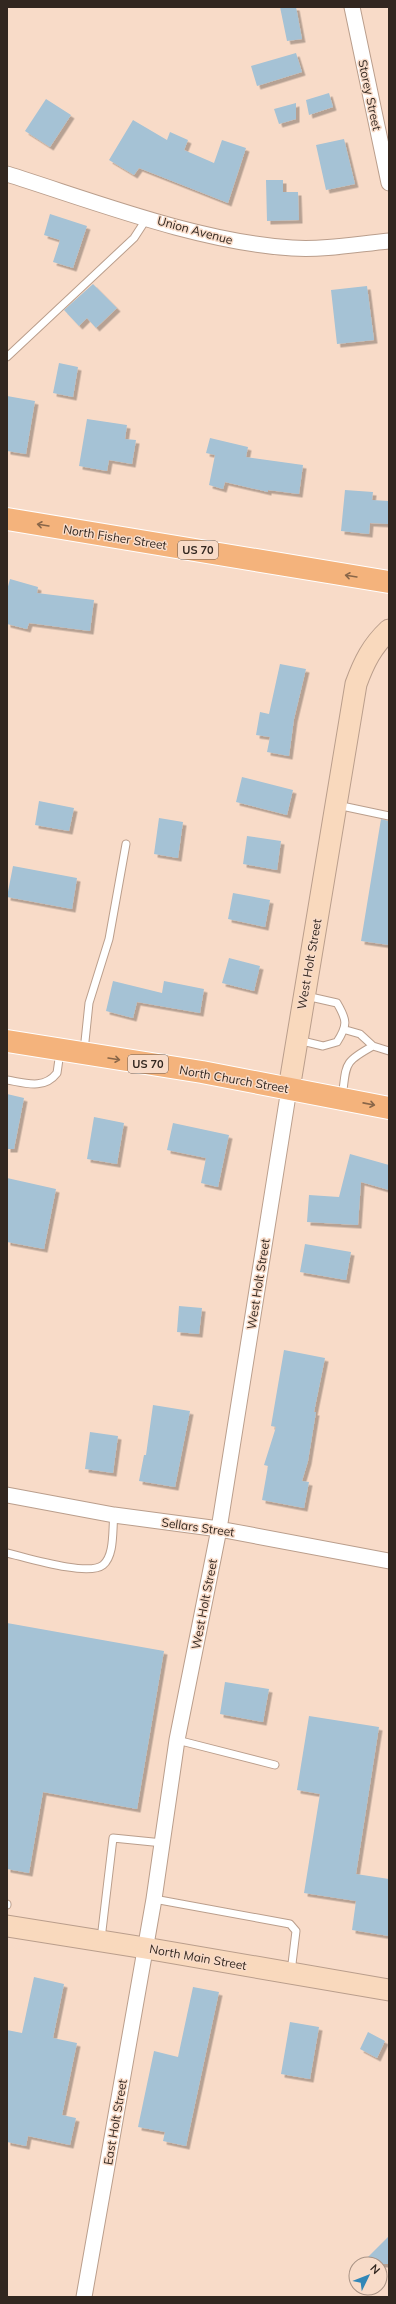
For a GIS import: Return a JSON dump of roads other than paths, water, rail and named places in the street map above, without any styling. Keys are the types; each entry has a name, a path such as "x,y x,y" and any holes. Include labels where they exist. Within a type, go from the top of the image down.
{"main road":[{"name":"North Fisher Street","path":"7,518 389,582"},
{"name":"West Holt Street","path":"289,1089 356,684 368,656 389,630"},
{"name":"North Church Street","path":"7,1040 83,1054 202,1072 389,1108"},
{"name":"North Main Street","path":"7,1926 389,1990"}],"street":[{"name":"Storey Street","path":"352,7 389,183"},
{"name":"Union Avenue","path":"7,174 147,217 230,240 269,246 335,248 389,241"},
{"name":"West Holt Street","path":"145,1948 154,1899 177,1740 219,1529 289,1089"},
{"name":"Sellars Street","path":"7,1495 114,1516 219,1529 389,1560"},
{"name":"East Holt Street","path":"84,2297 145,1948"}],"lane":[{"path":"7,357 134,238 147,217"},
{"path":"336,805 389,816"},
{"path":"83,1054 89,1003 109,939 126,844"},
{"path":"296,1040 323,1046 337,1042 346,1030 345,1016 337,1004 304,996"},
{"path":"346,1030 360,1034 372,1046 389,1051"},
{"path":"342,1099 347,1063 353,1057 372,1046"},
{"path":"7,1080 31,1084 45,1083 52,1080 57,1073 60,1050"},
{"path":"7,1553 70,1567 92,1569 103,1565 110,1552 114,1516"},
{"path":"177,1740 275,1765"},
{"path":"101,1941 113,1838 162,1844"},
{"path":"154,1899 290,1924 296,1931 291,1973"}]}
